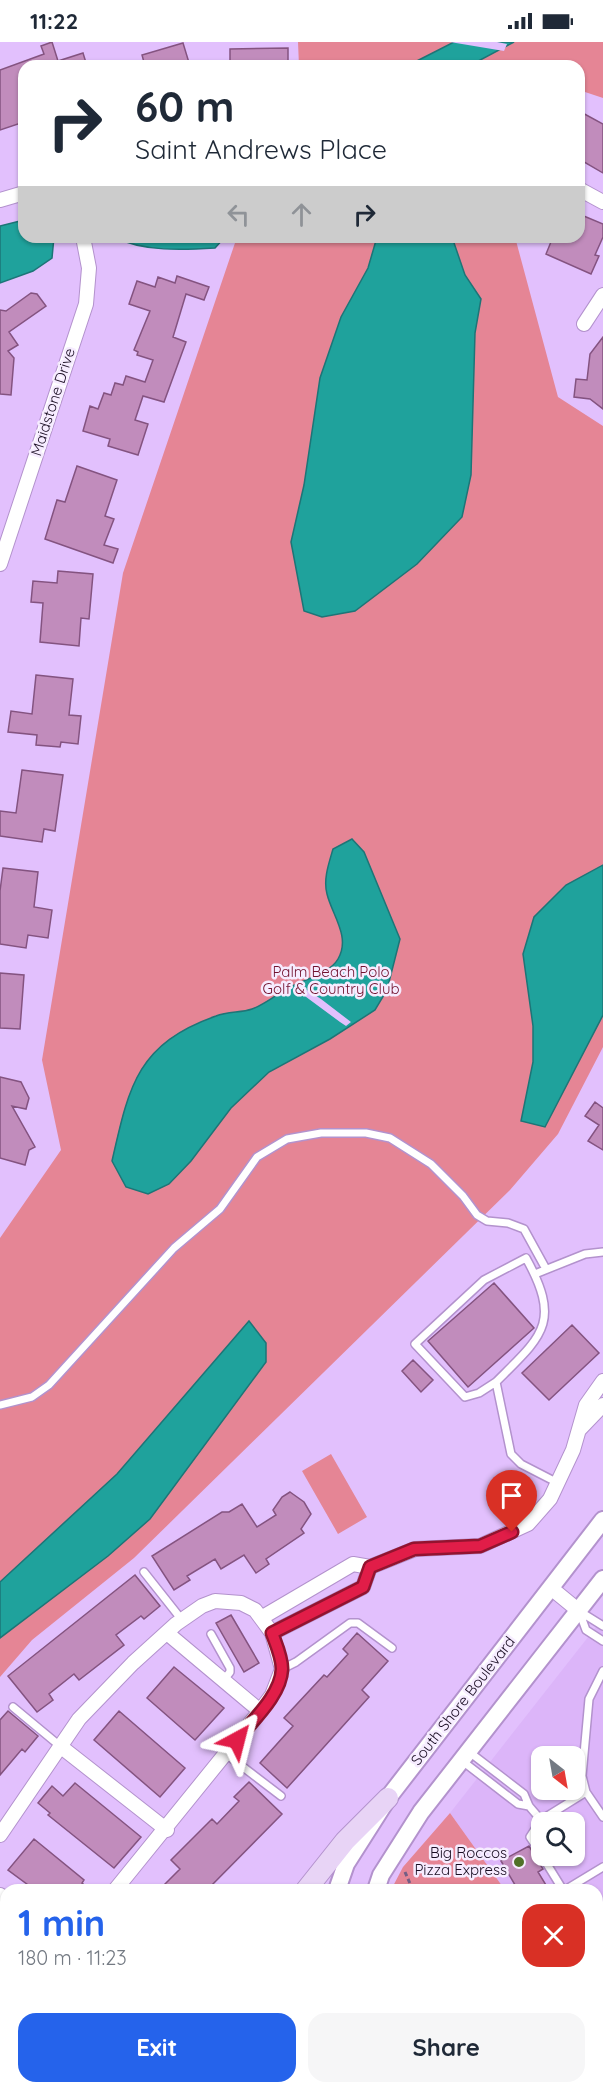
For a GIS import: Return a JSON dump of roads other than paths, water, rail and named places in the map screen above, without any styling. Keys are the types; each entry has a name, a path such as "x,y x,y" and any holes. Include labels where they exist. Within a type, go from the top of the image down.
{"main road":[{"path":"311,1884 345,1841 388,1798"}],"street":[{"path":"585,192 603,202"},
{"path":"0,200 18,195"},
{"name":"Maidstone Drive","path":"0,564 86,304 89,268 83,243"},
{"path":"584,324 603,295"},
{"path":"261,1618 353,1564 370,1567 414,1549 480,1546 528,1524 550,1499 579,1430 586,1405 603,1381"},
{"path":"579,1430 603,1404"},
{"name":"South Shore Boulevard","path":"339,1884 346,1864 388,1798 603,1520"},
{"path":"272,1633 363,1587 370,1567"},
{"path":"378,1884 381,1875 421,1812 603,1579"},
{"path":"551,1588 579,1611"},
{"path":"0,1835 79,1719 167,1633 202,1606 230,1601 255,1610 272,1633 282,1669 272,1695 166,1830 120,1884"},
{"path":"167,1633 260,1711"},
{"path":"60,1746 166,1830"}],"lane":[{"path":"0,1405 32,1396 49,1385 174,1248 220,1209 257,1157 287,1139 302,1135 366,1133 399,1143 431,1164 463,1196 477,1215 487,1221 508,1223 524,1229 546,1269"},
{"path":"535,1274 585,1254 603,1252"},
{"path":"526,1258 535,1274 546,1316 535,1342 495,1382 479,1393 465,1397 415,1344 484,1280 526,1258"},
{"path":"495,1382 511,1454 521,1464 558,1483"},
{"path":"144,1572 182,1620"},
{"path":"579,1611 603,1626"},
{"path":"579,1611 586,1630 603,1641"},
{"path":"282,1669 296,1662 350,1623 358,1623 392,1648"},
{"path":"211,1634 230,1668 230,1672 223,1681"},
{"path":"603,1671 589,1699 582,1776 586,1792 603,1817"},
{"path":"13,1707 60,1746"},
{"path":"226,1754 281,1796"},
{"path":"465,1756 518,1804 529,1806"},
{"path":"465,1756 524,1794 534,1812"},
{"path":"554,1812 586,1792"},
{"path":"549,1866 560,1884"},
{"path":"574,1884 603,1867"}],"place":[{"name":"Big Roccos Pizza Express","path":"519,1862"}],"park label":[{"name":"Palm Beach Polo Golf & Country Club","path":"331,980"}]}
